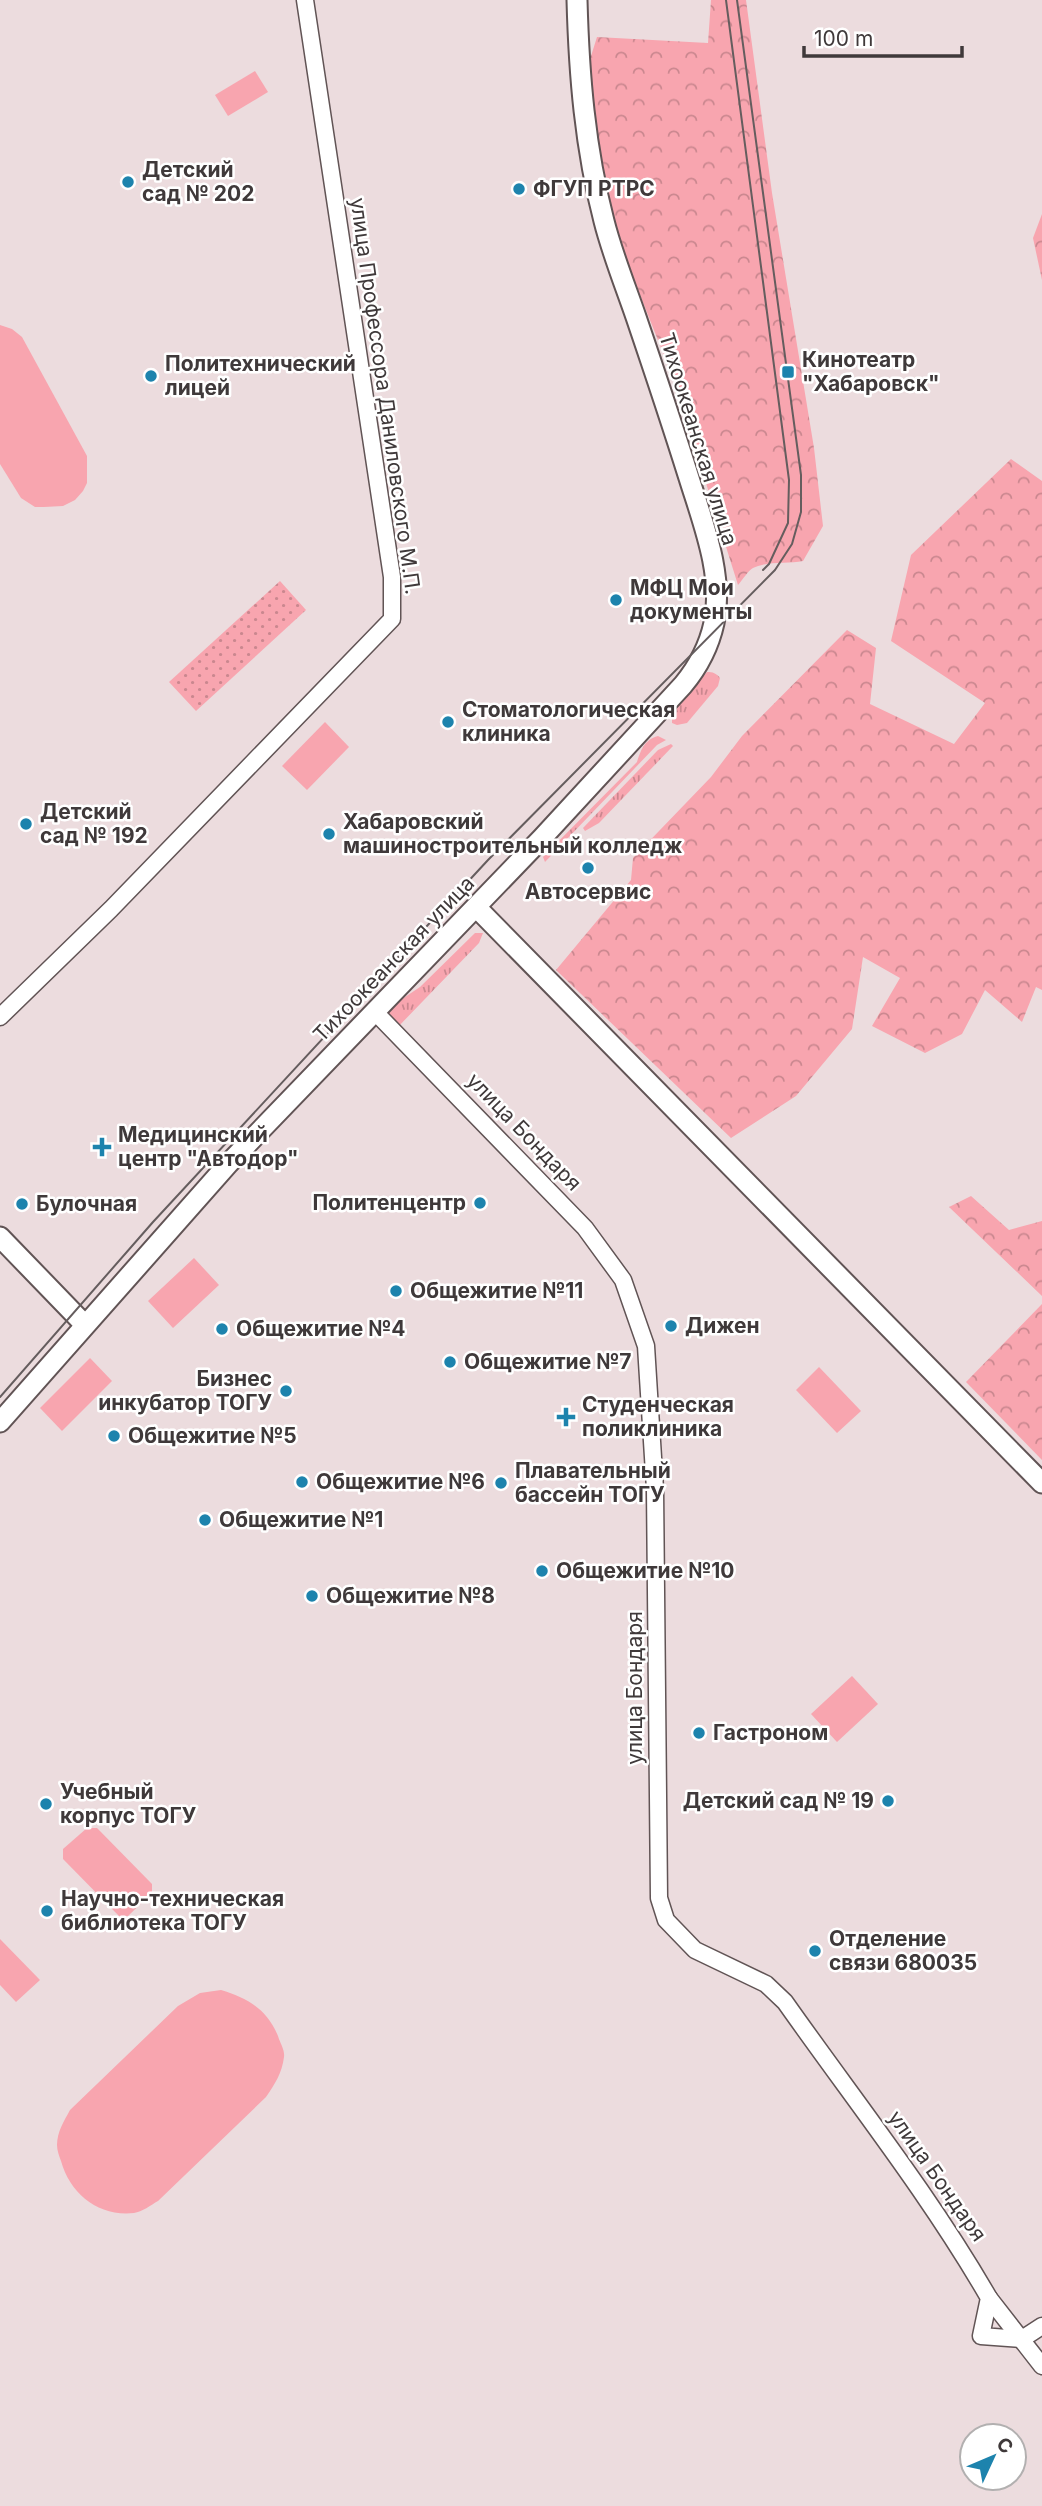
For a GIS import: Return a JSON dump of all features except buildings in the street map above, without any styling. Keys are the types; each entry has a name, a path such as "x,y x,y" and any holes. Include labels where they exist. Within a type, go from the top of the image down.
{"main road":[{"name":"Тихоокеанская улица","path":"0,1422 229,1163 476,907 696,669 714,623 716,586 705,531 604,223 588,154 579,70 577,0"},
{"path":"476,907 1042,1483"},
{"path":"0,1237 85,1325"}],"street":[{"name":"улица Профессора Даниловского М.П.","path":"0,1017 111,909 392,619 392,577 305,0"},
{"name":"улица Бондаря","path":"375,1012 586,1228 623,1280 646,1346 656,1489 659,1718 657,1856 659,1898 666,1920 695,1950 766,1984 785,2003 891,2147 968,2260 989,2298 1042,2365"},
{"path":"989,2298 987,2318 981,2336 1022,2339 1042,2326"}],"green space":[{"path":"711,0 746,0 772,193 814,448 823,526 803,561 758,566 749,571 738,585 673,378 617,237 599,174 586,72 597,37 708,43"},
{"path":"255,71 268,92 228,116 215,95"},
{"path":"1042,214 1042,280 1033,238"},
{"path":"0,325 12,329 22,337 87,456 87,483 75,500 63,506 35,507 21,498 0,464"},
{"path":"1011,459 1042,481 1042,990 1036,987 1022,1022 985,990 962,1034 925,1053 872,1026 900,978 863,957 852,1029 796,1096 731,1138 556,970 631,880 633,858 711,777 742,736 847,630 876,648 870,704 954,744 985,703 891,641 911,555"},
{"path":"280,581 306,610 196,711 169,682"},
{"path":"707,672 720,678 718,686 687,723 672,723 672,710"},
{"path":"325,722 349,747 307,790 282,766"},
{"path":"658,736 666,740 657,745 545,862 543,857 637,762 646,743"},
{"path":"671,744 673,746 599,823 585,831 583,828 658,750"},
{"path":"475,933 483,933 479,943 396,1029 388,1019 388,1012 396,1003 420,987"},
{"path":"971,1196 1009,1230 1042,1221 1042,1296 949,1207"},
{"path":"194,1258 219,1285 173,1328 148,1301"},
{"path":"1042,1304 1042,1460 966,1382"},
{"path":"90,1358 112,1381 62,1431 40,1408"},
{"path":"819,1367 861,1411 837,1433 796,1390"},
{"path":"852,1676 878,1704 837,1742 811,1714"},
{"path":"87,1828 97,1828 152,1884 152,1893 128,1916 119,1916 63,1859 63,1849"},
{"path":"0,1939 40,1980 16,2002 0,1985"},
{"path":"221,1990 255,2006 273,2027 284,2054 282,2068 275,2083 266,2097 158,2201 134,2213 109,2211 98,2207 71,2184 58,2153 58,2136 70,2110 178,2006 200,1993"}],"tram line":[{"path":"726,0 789,480 788,523 769,564 763,570"},
{"path":"0,1397 153,1222 488,860 775,570 792,544 801,512 801,475 737,0"}],"place":[{"name":"Детский сад № 202","path":"128,182"},
{"name":"ФГУП РТРС","path":"519,189"},
{"name":"Кинотеатр \"Хабаровск\"","path":"788,372"},
{"name":"Политехнический лицей","path":"151,376"},
{"name":"МФЦ Мои документы","path":"616,600"},
{"name":"Стоматологическая клиника","path":"448,722"},
{"name":"Детский сад № 192","path":"26,824"},
{"name":"Хабаровский машиностроительный колледж","path":"329,834"},
{"name":"Автосервис","path":"588,868"},
{"name":"Медицинский центр \"Автодор\"","path":"102,1147"},
{"name":"Политенцентр","path":"480,1203"},
{"name":"Булочная","path":"22,1204"},
{"name":"Общежитие №11","path":"396,1291"},
{"name":"Дижен","path":"671,1326"},
{"name":"Общежитие №4","path":"222,1329"},
{"name":"Общежитие №7","path":"450,1362"},
{"name":"Бизнес инкубатор ТОГУ","path":"286,1391"},
{"name":"Студенческая поликлиника","path":"566,1417"},
{"name":"Общежитие №5","path":"114,1436"},
{"name":"Общежитие №6","path":"302,1482"},
{"name":"Плавательный бассейн ТОГУ","path":"501,1483"},
{"name":"Общежитие №1","path":"205,1520"},
{"name":"Общежитие №10","path":"542,1571"},
{"name":"Общежитие №8","path":"312,1596"},
{"name":"Гастроном","path":"699,1733"},
{"name":"Детский сад № 19","path":"888,1801"},
{"name":"Учебный корпус ТОГУ","path":"46,1804"},
{"name":"Научно-техническая библиотека ТОГУ","path":"47,1911"},
{"name":"Отделение связи 680035","path":"815,1951"}]}
